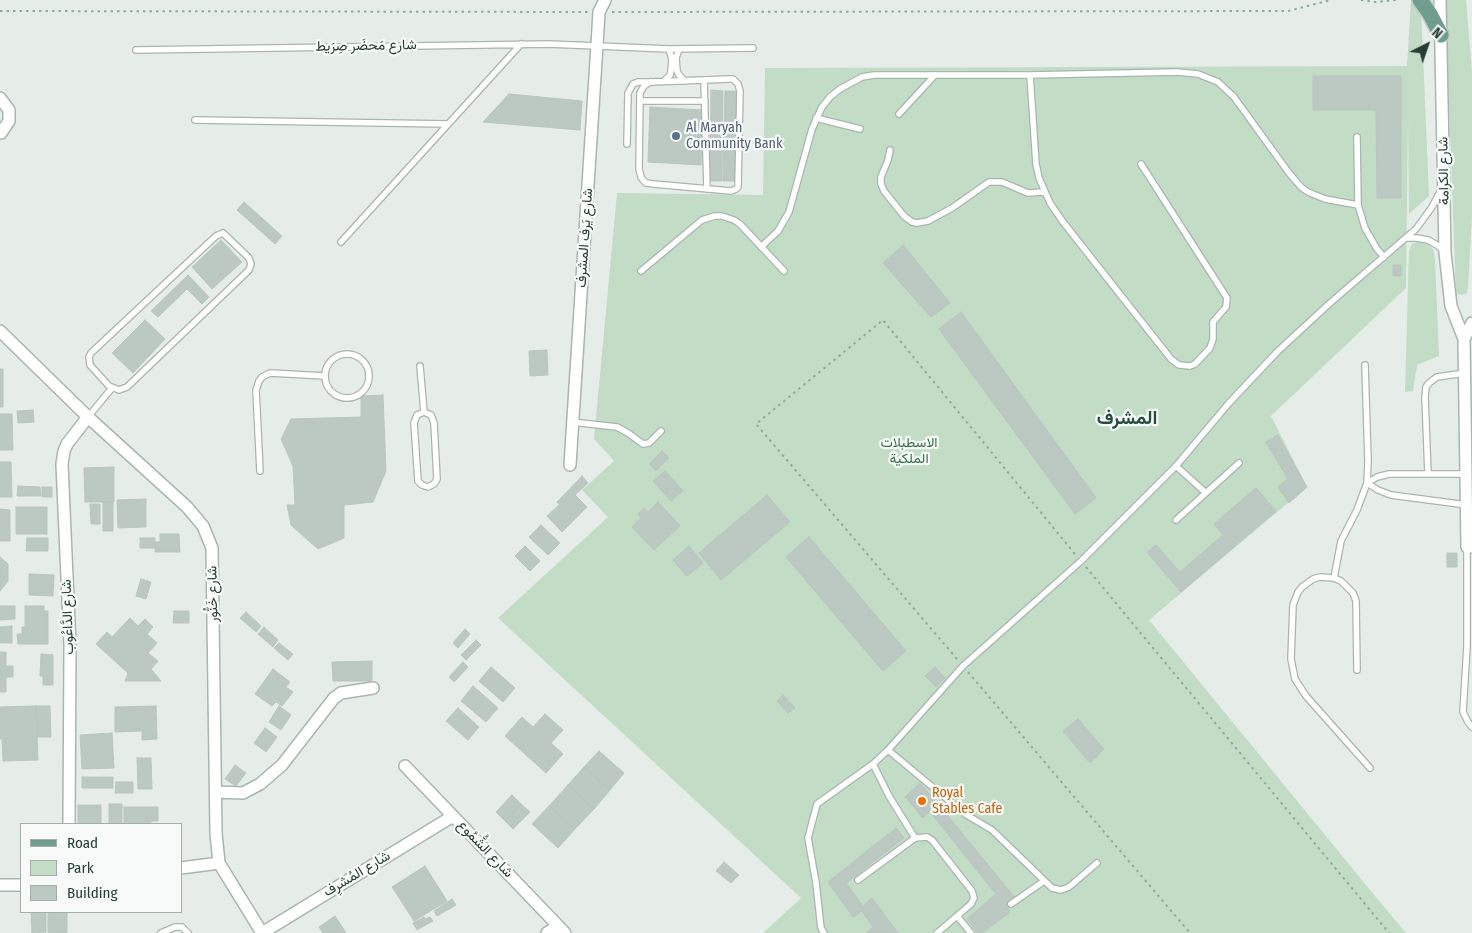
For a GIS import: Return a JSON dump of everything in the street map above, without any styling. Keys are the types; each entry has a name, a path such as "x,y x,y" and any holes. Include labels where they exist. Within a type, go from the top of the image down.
{"main road":[{"path":"1420,0 1441,35"}],"street":[{"name":"شارع يَرف المشرف","path":"594,0 599,12"},
{"name":"شارع يَرف المشرف","path":"570,465 599,12 605,0"},
{"name":"شارع الكرامة","path":"1440,0 1445,253 1451,306 1468,340"},
{"path":"0,98 9,110 9,121 1,134"},
{"name":"شارع الكرامة","path":"1469,547 1465,373 1468,340 1472,323"},
{"name":"شارع خَنُّور","path":"0,331 88,418 187,507 203,526 212,548 218,863 262,933"},
{"name":"شارع الدَّاعُوب","path":"68,823 70,645 62,464 67,444 88,418"},
{"path":"216,792 243,792 260,784 282,765 334,698 341,693 373,688"},
{"name":"شارع الشُّمُوع","path":"404,766 561,929"},
{"name":"شارع المُشرِف","path":"262,933 453,816"},
{"path":"182,868 218,863"},
{"path":"0,884 20,884"},
{"path":"547,933 561,929"}],"lane":[{"name":"شارع مَحضَر صِرَيط","path":"136,50 521,44 597,45 669,49 752,48"},
{"path":"341,242 521,44"},
{"path":"664,81 671,71 672,59 669,49"},
{"path":"679,49 676,58 677,71 685,81"},
{"path":"761,247 778,232 789,212 816,118 822,107 840,89 862,77 874,75 1030,75 1176,72 1198,74 1218,82 1234,96 1301,187 1325,199 1358,205"},
{"path":"899,114 935,75"},
{"path":"1030,75 1035,156 1044,192 1056,213 1171,359 1179,365 1190,366 1195,364 1210,348 1213,322 1226,307 1227,298 1141,164"},
{"path":"704,80 707,189"},
{"path":"627,144 627,104 629,88 633,84 638,82 733,80 738,84 740,91 738,187 731,191 650,184 641,177 639,169 641,89 650,82"},
{"path":"640,101 705,101"},
{"path":"816,118 860,129"},
{"path":"195,120 448,124"},
{"path":"1357,137 1358,205 1365,228 1384,257"},
{"path":"890,150 881,177 881,184 884,191 904,216 912,222 928,221 952,208 989,182 1002,182 1028,193 1044,192"},
{"path":"816,933 822,931 808,838 816,804 873,764 888,750 963,666 1081,560 1176,466 1229,403 1278,351 1330,303 1406,238 1428,213 1444,184"},
{"path":"641,271 702,220 715,216 728,217 734,220 784,271"},
{"path":"220,233 225,234 249,258 251,264 248,270 127,387 120,390 112,388 90,366 88,361 91,353 216,236 220,233"},
{"path":"1406,238 1428,240 1445,253"},
{"path":"344,354 358,357 364,362 370,375 366,389 360,395 346,399 338,397 330,390 325,376 326,368 330,361 344,354"},
{"path":"1334,578 1342,541 1357,510 1367,483 1365,365"},
{"path":"420,366 424,412"},
{"path":"260,471 256,390 259,381 270,373 325,376"},
{"path":"1428,474 1424,397 1426,387 1428,383 1437,377 1465,373"},
{"path":"88,418 112,388"},
{"path":"424,412 430,415 434,424 437,479 434,484 428,487 422,486 418,481 414,423 417,415 424,412"},
{"path":"572,422 617,427 643,444 652,441 661,431"},
{"path":"1176,520 1239,463"},
{"path":"1176,466 1206,493"},
{"path":"1367,483 1383,475 1466,474"},
{"path":"1367,483 1391,495 1467,505"},
{"path":"1469,547 1467,646 1463,712 1472,727"},
{"path":"1357,670 1356,601 1353,593 1348,586 1334,578 1320,577 1307,582 1302,587 1293,606 1291,660 1295,679 1306,696 1370,768"},
{"path":"1467,615 1472,624"},
{"path":"888,750 965,814 992,830 1052,888 1065,889 1097,863"},
{"path":"873,764 889,796 915,838"},
{"path":"858,880 915,838 927,837 932,840 974,894 973,901 937,933"},
{"path":"1011,904 1044,881"},
{"path":"957,916 971,933"},
{"path":"161,933 175,927 182,927 188,933"}],"path":[{"path":"0,11 1288,11 1331,0"},
{"path":"1361,0 1375,2 1396,0"},
{"path":"1190,933 756,424 883,320 1389,933"}],"green space":[{"name":"الاسطبلات الملكية","path":"1411,0 1415,0 1421,8 1429,196 1409,214 1408,115 1406,288 1271,416 1307,487 1149,620 1406,933 763,933 801,898 498,618 608,517 582,490 614,461 594,439 617,193 763,195 765,68 1407,66"},
{"path":"1445,0 1466,0 1472,72 1472,218 1468,287 1467,293 1462,295 1456,294"},
{"path":"1425,242 1433,249 1435,259 1439,356 1417,365 1413,391 1405,392 1409,250 1412,244"}],"building":[{"path":"1313,76 1401,76 1401,198 1377,198 1376,110 1313,110"},
{"path":"711,90 723,91 722,181 710,181"},
{"path":"725,91 737,91 735,181 723,181"},
{"path":"509,94 582,101 580,130 483,122"},
{"name":"Al Maryah Community Bank","path":"650,107 703,110 701,165 648,162"},
{"path":"244,202 282,236 275,244 237,210"},
{"path":"221,240 242,262 212,289 192,267"},
{"path":"903,245 950,303 931,317 883,263"},
{"path":"1393,265 1401,265 1401,276 1393,276"},
{"path":"188,275 209,297 202,304 187,289 158,317 151,311"},
{"path":"961,312 1096,498 1075,514 939,329"},
{"path":"145,320 165,339 133,373 112,353"},
{"path":"547,350 548,375 530,376 529,351"},
{"path":"0,369 3,369 3,407 0,407"},
{"path":"383,395 386,471 373,502 344,505 344,538 318,549 291,525 287,505 295,505 293,466 281,439 291,419 361,417 361,396"},
{"path":"33,410 34,422 18,423 17,411"},
{"path":"0,414 12,414 13,450 0,450"},
{"path":"1278,435 1307,487 1289,503 1278,487 1288,479 1266,442"},
{"path":"662,451 669,458 656,471 649,464"},
{"path":"0,462 11,462 12,497 0,497"},
{"path":"114,467 114,502 85,502 84,468"},
{"path":"665,471 683,491 671,501 653,481"},
{"path":"582,476 588,483 575,495 587,507 574,520 557,502"},
{"path":"18,486 40,487 41,496 17,496"},
{"path":"42,487 52,487 52,497 42,497"},
{"path":"1256,488 1276,511 1181,592 1147,552 1156,545 1180,572 1223,535 1214,524"},
{"path":"767,495 790,522 721,580 699,553"},
{"path":"146,499 146,527 118,528 117,500"},
{"path":"103,502 113,502 113,531 103,531"},
{"path":"658,502 680,526 654,550 632,527 641,518 638,514 644,508 648,512"},
{"path":"90,504 100,504 100,524 91,524"},
{"path":"559,505 574,520 562,532 547,516"},
{"path":"16,507 47,507 47,534 16,534"},
{"path":"0,509 10,510 10,541 0,541"},
{"path":"541,525 560,543 548,555 529,537"},
{"path":"160,534 179,534 180,552 155,552 155,542 160,542"},
{"path":"809,537 906,651 883,671 786,557"},
{"path":"27,538 48,538 48,551 26,551"},
{"path":"140,538 155,538 155,548 140,548"},
{"path":"525,546 540,561 530,571 515,556"},
{"path":"689,546 703,563 687,576 673,560"},
{"path":"1447,553 1457,553 1457,567 1447,567"},
{"path":"0,557 8,564 8,581 0,591"},
{"path":"29,574 54,575 53,596 29,595"},
{"path":"141,579 151,582 146,599 136,596"},
{"path":"0,606 15,606 15,619 0,620"},
{"path":"25,606 44,606 44,611 48,611 48,644 18,644 17,634 22,634 22,627 25,627"},
{"path":"174,611 189,611 189,623 173,623"},
{"path":"246,612 261,626 256,632 240,618"},
{"path":"130,618 138,626 145,619 153,627 147,634 157,643 148,653 158,661 151,669 161,681 125,681 128,673 96,644 107,632 112,637"},
{"path":"12,626 12,643 0,643 0,627"},
{"path":"264,627 278,640 273,647 258,634"},
{"path":"465,629 470,634 458,648 453,643"},
{"path":"476,640 481,645 466,660 461,655"},
{"path":"279,643 293,654 288,660 274,648"},
{"path":"0,652 6,652 6,666 13,666 13,677 6,677 6,692 0,692"},
{"path":"41,654 53,655 53,685 43,685 43,676 40,676"},
{"path":"372,661 372,681 333,681 332,662"},
{"path":"463,662 468,667 454,682 449,677"},
{"path":"491,667 515,688 503,702 479,681"},
{"path":"935,667 945,678 936,687 925,676"},
{"path":"273,669 290,682 286,687 293,692 282,706 276,702 272,706 255,694"},
{"path":"473,686 498,708 486,722 461,701"},
{"path":"783,695 795,708 788,713 777,701"},
{"path":"36,706 50,706 51,737 37,737"},
{"path":"36,706 38,760 3,761 2,739 0,739 0,707"},
{"path":"156,706 157,739 142,740 142,731 115,732 115,707"},
{"path":"279,706 291,715 281,730 269,722"},
{"path":"458,708 479,727 468,740 446,721"},
{"path":"545,714 563,730 551,743 563,754 546,773 505,736 522,717 533,727"},
{"path":"1078,719 1104,749 1090,763 1063,731"},
{"path":"265,728 277,737 266,752 254,743"},
{"path":"112,733 114,768 82,769 80,735"},
{"path":"599,751 624,773 610,790 584,767"},
{"path":"137,758 151,758 152,789 138,789"},
{"path":"235,765 246,773 236,786 225,779"},
{"path":"584,767 610,790 594,809 568,785"},
{"path":"82,777 113,777 113,788 82,788"},
{"path":"116,782 133,782 133,793 115,793"},
{"name":"Royal Stables Cafe","path":"920,783 938,804 923,818 905,797"},
{"path":"568,785 594,809 575,829 549,806"},
{"path":"512,795 521,804 505,821 496,812"},
{"path":"109,804 122,804 122,823 109,823"},
{"path":"521,804 530,812 513,829 505,821"},
{"path":"938,804 1016,899 1006,905 1010,912 982,933 978,933 967,919 996,894 930,812"},
{"path":"78,805 101,805 101,823 78,823"},
{"path":"549,806 575,829 558,848 532,824"},
{"path":"124,807 158,807 158,821 151,821 151,823 124,823"},
{"path":"896,828 904,838 846,883 863,906 872,898 898,933 866,933 873,927 862,911 853,917 828,882"},
{"path":"724,862 739,875 731,883 716,871"},
{"path":"425,866 447,901 414,921 392,887"},
{"path":"452,899 456,905 437,916 434,911"},
{"path":"31,913 46,913 46,932 32,933"},
{"path":"48,913 67,913 67,933 48,933"},
{"path":"335,916 346,933 323,933 319,927"},
{"path":"424,917 425,919 430,917 433,921 417,930 413,923"}],"place":[{"name":"Al Maryah Community Bank","path":"676,136"},
{"name":"Royal Stables Cafe","path":"922,801"}],"district":[{"name":"المشرف","path":"1127,419"}]}
